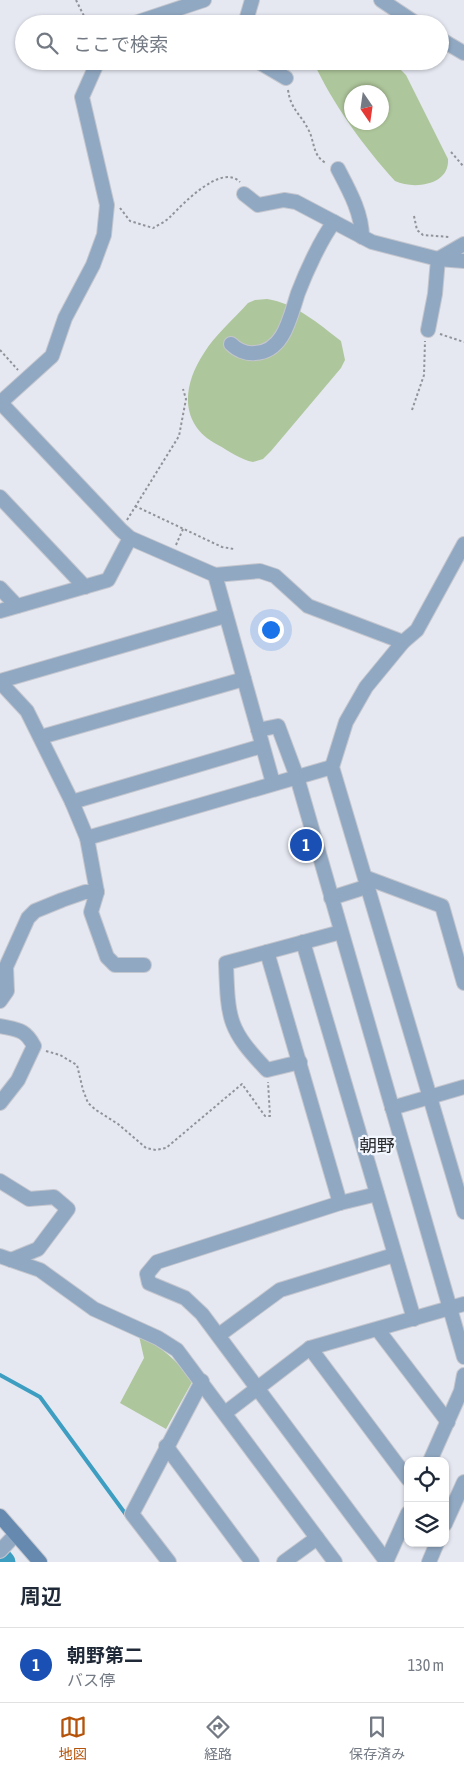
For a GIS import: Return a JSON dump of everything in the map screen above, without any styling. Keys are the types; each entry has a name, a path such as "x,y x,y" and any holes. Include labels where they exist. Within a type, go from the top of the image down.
{"main road":[{"path":"0,1516 40,1562"}],"street":[{"path":"159,15 204,0"},
{"path":"248,15 252,0"},
{"path":"381,0 404,15"},
{"path":"449,44 464,53"},
{"path":"94,70 82,97 107,204 104,236 93,265 65,318 52,356 0,402 126,534 215,576 260,571 275,576 308,606 403,642"},
{"path":"272,70 286,78"},
{"path":"338,169 350,194 362,227 362,237"},
{"path":"244,194 258,205 284,200 296,202 372,242 438,259 464,261"},
{"path":"231,344 236,349 250,354 266,353 274,347 293,314 298,293 323,236 334,222"},
{"path":"428,330 435,294 438,259 460,240"},
{"path":"0,497 85,587"},
{"path":"0,611 108,580 126,534"},
{"path":"464,544 417,630 403,642 366,687 346,722 332,766 368,882 464,1212"},
{"path":"215,576 273,783"},
{"path":"0,588 17,606"},
{"path":"144,965 115,965 107,958 91,912 97,892 88,838 27,711 0,682 225,616"},
{"path":"41,737 244,679"},
{"path":"258,730 278,726 297,777 392,1108 457,1306 464,1356"},
{"path":"72,802 262,746"},
{"path":"88,838 332,766"},
{"path":"331,898 368,882 442,906 459,949 464,983"},
{"path":"0,1001 7,991 6,967 28,918 35,910 85,892 97,892"},
{"path":"300,1062 268,1070 242,1043 234,1028 227,1004 226,964 341,932"},
{"path":"303,942 414,1319"},
{"path":"267,952 340,1203"},
{"path":"0,1026 20,1030 28,1035 34,1046 18,1080 0,1103"},
{"path":"392,1108 464,1087"},
{"path":"0,1181 29,1198 54,1197 68,1209 38,1249 6,1258"},
{"path":"377,1194 340,1203 157,1262 147,1274 149,1283 185,1298 202,1314 386,1561 404,1521"},
{"path":"219,1335 280,1290 394,1255"},
{"path":"6,1258 40,1270 94,1309 158,1338 177,1350 202,1381 335,1562"},
{"path":"225,1413 310,1348 457,1306"},
{"path":"378,1330 448,1422"},
{"path":"310,1348 404,1474"},
{"path":"432,1457 461,1391 464,1375"},
{"path":"168,1562 132,1514 166,1446 202,1381"},
{"path":"166,1446 252,1562"},
{"path":"449,1515 464,1482"},
{"path":"0,1551 16,1534"},
{"path":"284,1562 317,1538"},
{"path":"429,1562 435,1547"}],"path":[{"path":"76,0 84,15"},
{"path":"286,78 290,104 308,129 314,151 322,161 338,169"},
{"path":"451,152 464,167"},
{"path":"120,208 130,222 153,228 168,219 178,208 218,179 228,175 235,177 242,183 244,194"},
{"path":"414,216 417,230 423,235 460,240"},
{"path":"412,410 424,376 423,358 428,330 464,342"},
{"path":"0,350 27,379"},
{"path":"126,534 135,506 179,436 186,399 183,389"},
{"path":"135,506 222,547 234,549"},
{"path":"171,556 183,528"},
{"path":"34,1046 60,1055 77,1065 79,1080 88,1102 146,1148 156,1150 166,1148 242,1084 265,1116 270,1116 268,1070"}],"green space":[{"path":"318,70 401,70 406,75 448,159 447,168 437,180 421,185 403,184 395,181 354,130 389,130 389,85 344,85 344,115 329,93"},
{"path":"267,299 277,301 297,310 341,341 345,360 341,368 271,451 263,459 253,462 240,457 205,437 196,427 191,416 188,404 188,391 191,378 197,366 214,340 248,303"},
{"path":"139,1336 169,1355 192,1382 166,1429 120,1403 144,1358"}],"waterway":[{"path":"0,1375 40,1397 127,1516"},
{"path":"0,1556 5,1562"}],"place":[{"name":"朝野第二","path":"306,845"}],"district":[{"name":"朝野","path":"377,1146"}]}
